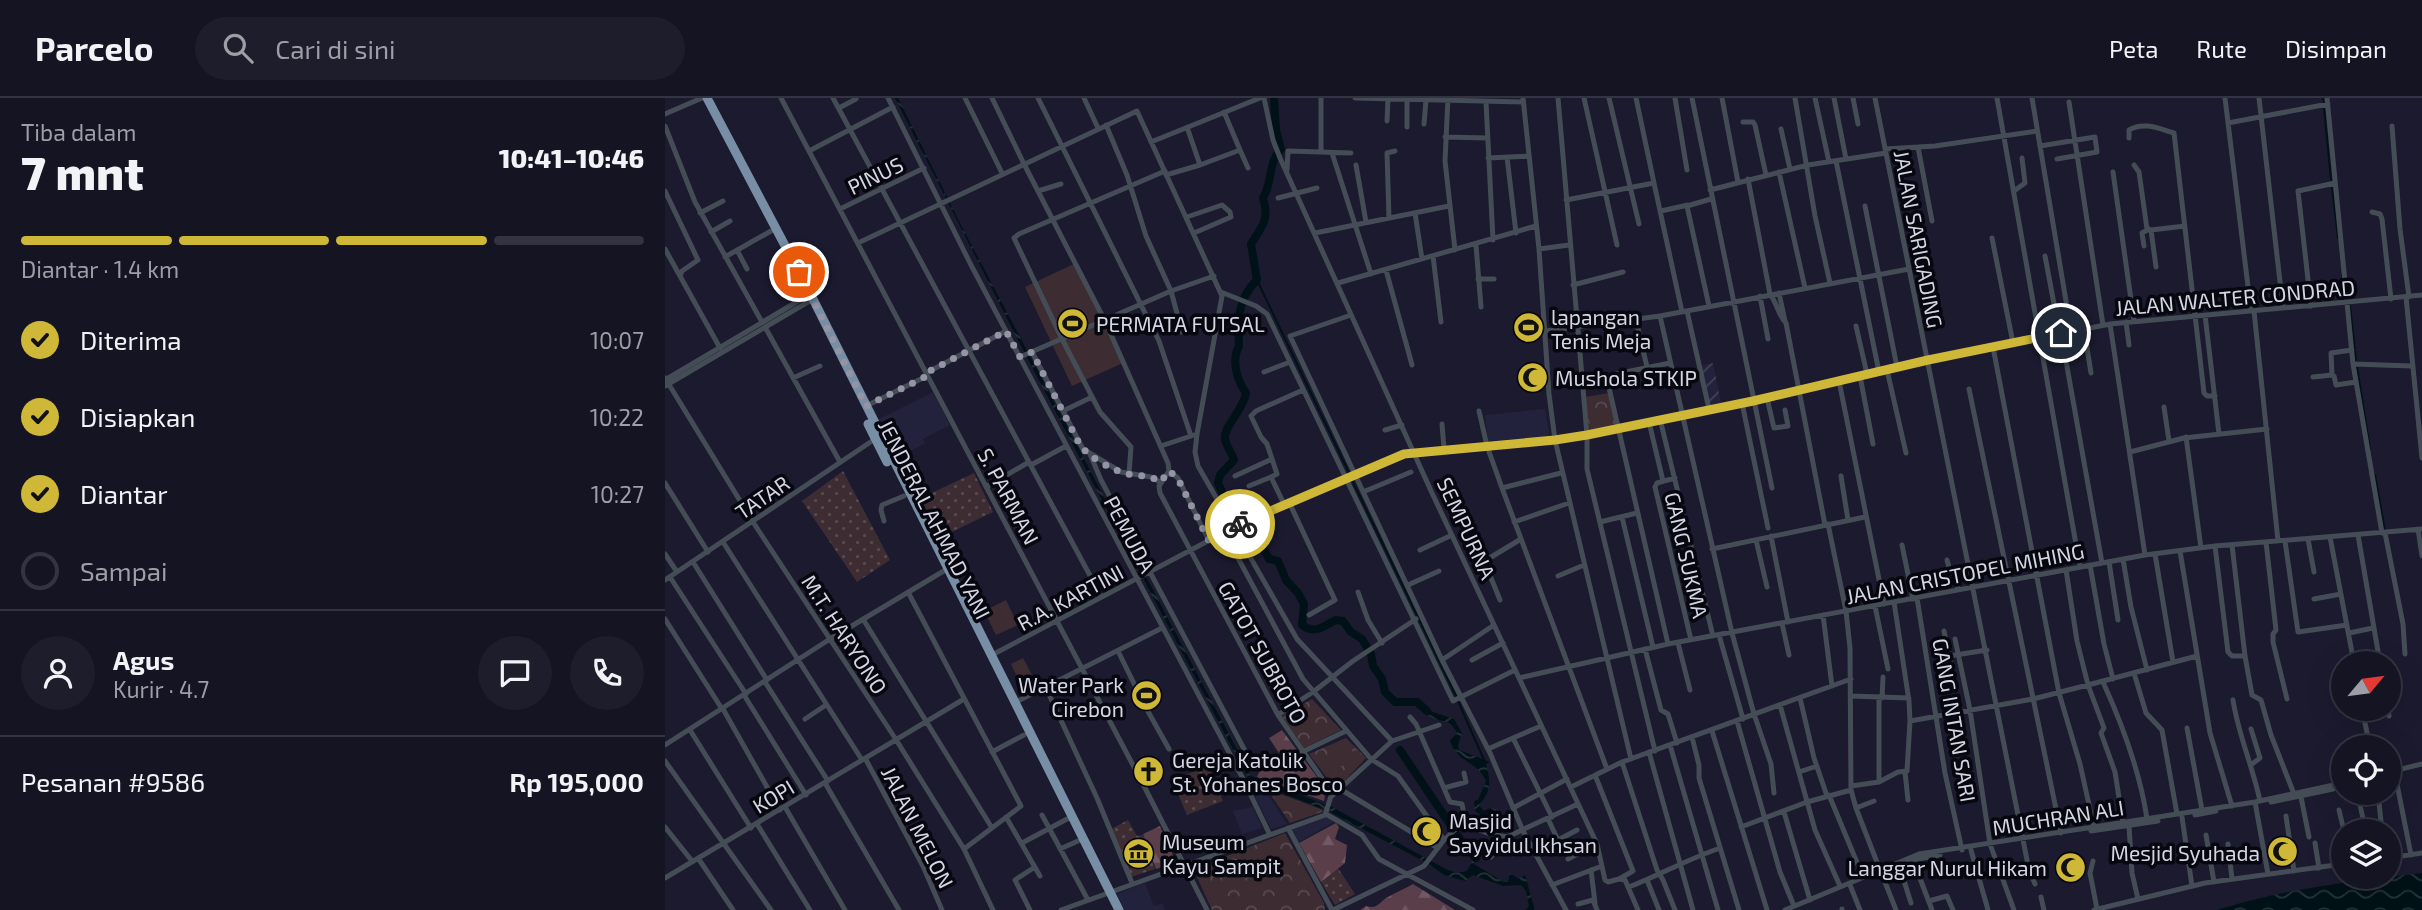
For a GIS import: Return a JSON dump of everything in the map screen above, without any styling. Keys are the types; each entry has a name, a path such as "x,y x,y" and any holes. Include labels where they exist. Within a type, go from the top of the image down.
{"highway":[{"name":"JENDERAL AHMAD YANI","path":"701,98 727,141"},
{"name":"JENDERAL AHMAD YANI","path":"708,98 770,226 866,406 1024,735 1100,878"},
{"name":"JENDERAL AHMAD YANI","path":"809,298 875,439 991,656 1100,878"},
{"path":"1100,878 1119,910"},
{"path":"1107,892 1113,910"}],"street":[{"path":"665,114 701,98"},
{"name":"S. PARMAN","path":"781,98 1207,910"},
{"path":"833,98 1101,597"},
{"name":"PEMUDA","path":"888,98 924,168 946,200 1006,331 1027,354 1066,446 1138,578 1269,833"},
{"path":"965,98 1002,173"},
{"path":"992,98 1105,321 1170,471 1180,483 1209,541"},
{"path":"1038,98 1159,341 1194,435 1196,461 1297,639 1390,742"},
{"path":"1084,98 1098,128"},
{"path":"1151,142 1262,98"},
{"name":"SEMPURNA","path":"1262,98 1280,158 1597,844 1602,866"},
{"path":"1321,98 1321,152"},
{"path":"1355,98 1486,102 1523,100 1555,440 1631,759"},
{"path":"1557,98 1587,435 1587,469 1652,751 1693,910"},
{"path":"1584,98 1617,245"},
{"path":"1609,98 1639,224"},
{"path":"1636,98 1684,311 1710,409"},
{"path":"1675,98 1687,170"},
{"path":"1692,98 1772,488"},
{"path":"1722,98 1738,182"},
{"path":"1795,98 1830,283"},
{"path":"1815,98 1829,162"},
{"path":"1834,98 1846,159"},
{"path":"1853,98 1858,124"},
{"name":"JALAN SARIGADING","path":"1875,98 1975,587 2029,870 2035,884"},
{"path":"1997,98 2080,567"},
{"path":"2032,98 2071,331"},
{"path":"2225,98 2282,541 2298,632 2347,625"},
{"path":"2259,98 2283,308"},
{"path":"839,108 856,99"},
{"path":"1387,121 1388,99"},
{"path":"1407,100 1407,127"},
{"path":"1424,124 1426,100"},
{"path":"1448,100 1445,161 1455,250"},
{"path":"2228,122 2327,101 2353,364 2403,624 2405,654"},
{"path":"1486,102 1493,240"},
{"path":"2069,102 2130,452 2145,555"},
{"path":"810,151 893,107"},
{"path":"858,243 1136,110 1221,292 1222,304 1194,435"},
{"path":"1224,113 1248,168"},
{"path":"1743,122 1755,125 1766,175"},
{"path":"1106,125 1146,236 1171,291 1182,332"},
{"path":"665,126 700,213 839,462"},
{"path":"2129,138 2129,130 2133,127 2156,126 2174,132 2204,393 2207,396 2215,396"},
{"path":"2392,126 2422,458"},
{"path":"1187,127 1200,165"},
{"path":"1781,129 1790,169"},
{"path":"1710,190 1808,165 1886,151 2037,131"},
{"path":"2040,146 2094,137 2097,152 2057,159"},
{"path":"1445,138 1487,138"},
{"path":"1918,147 1932,221"},
{"path":"1129,474 1132,447 1104,418 1092,397 1014,240 1019,234 1165,173 1200,165 1240,150"},
{"path":"1389,218 1387,153 1395,150"},
{"path":"1287,173 1288,151 1351,152"},
{"path":"1332,152 1370,274"},
{"path":"1488,158 1529,156"},
{"path":"1507,157 1516,233"},
{"path":"2014,191 2025,183 2022,158"},
{"path":"1836,161 1879,372"},
{"path":"1356,165 1366,222"},
{"path":"2134,165 2139,172 2157,267"},
{"name":"PINUS","path":"840,209 924,168"},
{"path":"1779,172 1805,288"},
{"path":"2113,172 2134,321"},
{"path":"1748,179 1770,294 1775,300 1780,319 1785,321"},
{"path":"1566,200 1654,183"},
{"path":"2311,306 2298,191 2335,183"},
{"path":"1038,191 1061,184"},
{"path":"1278,198 1317,188"},
{"path":"665,191 698,260 682,271 680,276"},
{"path":"1661,211 1711,199"},
{"path":"700,213 723,201"},
{"path":"1187,217 1222,205 1230,212 1231,217 1194,233"},
{"path":"1688,205 1709,306"},
{"path":"1315,233 1449,206"},
{"path":"1865,206 1897,367"},
{"path":"2372,212 2378,213 2382,219 2392,299"},
{"path":"1415,213 1422,259"},
{"path":"711,232 730,221"},
{"path":"725,257 770,226"},
{"path":"1338,284 1536,226"},
{"path":"2144,246 2142,233 2150,229 2185,226"},
{"path":"1992,238 2013,342"},
{"path":"1476,245 1481,307"},
{"path":"1539,249 1569,245"},
{"path":"665,249 720,348"},
{"path":"737,250 747,269"},
{"path":"1433,256 1441,322"},
{"path":"2045,256 2054,304"},
{"path":"1546,331 1660,316 1909,269"},
{"path":"1386,270 1412,365"},
{"path":"1573,285 1623,272"},
{"path":"1170,471 1160,482 1151,477 1118,471 1090,454 1080,445 1063,411 1027,354 1171,291 1214,276"},
{"path":"1478,279 1494,279"},
{"path":"2052,293 2064,288"},
{"path":"1221,292 1245,301 1267,314 1303,390 1351,477 1363,492 1408,585 1418,618 1488,749 1523,831 1566,910"},
{"path":"1779,293 1846,611 1851,679 1851,788 1856,808 1896,910"},
{"name":"JALAN WALTER CONDRAD","path":"1351,477 1401,455 1415,452 1587,435 2084,328 2134,321 2422,295"},
{"path":"1760,296 1768,339"},
{"path":"666,382 809,298"},
{"path":"1352,315 1290,336 1453,701 1515,670"},
{"path":"2205,315 2219,434"},
{"path":"1660,316 1732,633 1771,764 1775,793"},
{"path":"1636,320 1647,367"},
{"path":"2126,322 2129,345"},
{"path":"1856,326 1873,444"},
{"path":"2084,328 2091,373"},
{"path":"866,406 1006,331"},
{"path":"2061,333 2118,620"},
{"path":"666,382 720,348 730,345"},
{"path":"1993,347 2059,693 2080,764 2094,827"},
{"path":"2352,350 2330,354 2332,375 2336,385 2356,382"},
{"path":"1263,372 1290,362"},
{"path":"1668,644 1607,377 1670,363"},
{"path":"2353,364 2412,366"},
{"path":"793,378 820,366"},
{"path":"1887,370 1906,453"},
{"path":"2313,377 2332,375"},
{"path":"1839,381 1884,604"},
{"name":"M.T. HARYONO","path":"666,382 964,849 993,910"},
{"path":"1969,389 2061,833"},
{"path":"1249,486 1277,474 1267,444 1252,421 1252,414 1303,390"},
{"path":"1063,411 1092,397"},
{"path":"1767,398 1774,428 1788,426 1785,411"},
{"path":"1742,403 1768,528"},
{"path":"2164,407 2169,441"},
{"path":"1479,411 1501,488 1607,769"},
{"path":"1660,419 1780,872 1793,908"},
{"name":"GANG SUKMA","path":"1649,422 1663,481"},
{"path":"1385,430 1402,425"},
{"path":"1442,425 1444,449"},
{"path":"2130,452 2186,437 2267,429"},
{"path":"1161,446 1194,435"},
{"path":"2186,437 2201,548"},
{"name":"TATAR","path":"668,578 875,439"},
{"path":"986,487 1066,446"},
{"path":"1090,454 1096,471 1252,764"},
{"path":"1235,476 1272,459"},
{"path":"1363,492 1411,472"},
{"path":"1501,488 1561,473"},
{"path":"1841,476 1848,520"},
{"path":"1271,477 1335,600 1309,615"},
{"name":"R.A. KARTINI","path":"991,656 1254,517 1351,477"},
{"name":"GANG SUKMA","path":"1675,478 1657,483 1655,487 1691,640"},
{"name":"GATOT SUBROTO","path":"1160,482 1160,493 1278,715 1302,752 1330,787 1332,796"},
{"path":"665,483 708,552"},
{"path":"884,521 882,505 904,496"},
{"path":"1514,522 1569,503"},
{"path":"1600,522 1637,513"},
{"path":"1622,517 1653,647"},
{"path":"1712,549 1865,517"},
{"path":"2420,529 2422,556"},
{"name":"JALAN CRISTOPEL MIHING","path":"1519,678 1631,651 2145,555 2215,546 2420,529"},
{"path":"1224,532 1299,672 1371,759 1395,773 1444,840"},
{"path":"1420,550 1452,535"},
{"path":"2358,535 2378,651"},
{"path":"1771,537 1789,655"},
{"path":"2330,537 2352,651"},
{"path":"2308,538 2314,572"},
{"path":"1483,562 1521,539"},
{"path":"1756,540 1767,587"},
{"name":"JALAN MELON","path":"723,542 863,759 923,866 942,910"},
{"path":"2266,542 2276,631 2273,634 2273,642 2287,699"},
{"name":"GANG INTAN SARI","path":"1902,545 1915,598 1962,850"},
{"path":"2232,545 2252,695 2261,700 2294,794"},
{"path":"1475,546 1500,600"},
{"path":"2215,546 2228,652 2232,656 2245,656"},
{"path":"2181,551 2210,733 2232,806"},
{"path":"665,554 677,572"},
{"path":"2155,554 2173,662"},
{"path":"2123,559 2134,620 2147,670"},
{"path":"1947,560 1950,571 1955,574 1958,590"},
{"path":"693,562 827,782 897,907 887,910"},
{"path":"1558,576 1584,565"},
{"path":"2090,565 2113,679"},
{"path":"665,745 830,639 944,570"},
{"path":"1408,585 1439,570"},
{"path":"2066,570 2077,641 2088,685 2104,728 2101,733 2131,824 2132,869 2138,900"},
{"path":"668,578 806,794"},
{"path":"908,592 1021,806 964,849"},
{"path":"1358,593 1366,615 1382,643"},
{"path":"2314,599 2341,594"},
{"path":"1894,602 1909,698 1910,721 1905,772 1908,800"},
{"path":"1875,606 1888,669"},
{"path":"1823,615 1832,686"},
{"path":"1278,715 1418,618"},
{"path":"665,619 845,910"},
{"path":"863,619 992,828"},
{"path":"1442,660 1494,625"},
{"path":"1014,703 1163,628"},
{"path":"2349,633 2373,628"},
{"path":"1944,631 1951,664"},
{"path":"1955,639 1970,710 1990,845 2014,910"},
{"path":"1472,660 1503,643"},
{"path":"1678,643 1690,690"},
{"path":"1645,649 1661,710 1668,714 1701,854 1718,910"},
{"path":"1949,656 1987,650"},
{"path":"1118,651 1170,749"},
{"path":"1910,721 2033,699 2197,656"},
{"path":"2134,673 2146,713 2161,729 2184,815 2192,886"},
{"path":"1879,782 1882,677"},
{"path":"1571,787 1622,762 1851,679"},
{"path":"2103,681 2135,762 2143,789 2147,819"},
{"path":"1046,688 1097,798 1132,883"},
{"path":"1851,696 1909,698"},
{"path":"1800,698 1817,766 1863,877"},
{"name":"KOPI","path":"665,878 964,699"},
{"path":"2233,700 2240,731 2252,764 2268,874"},
{"path":"805,719 826,705"},
{"path":"1780,705 1817,836 1840,887"},
{"path":"1410,717 1416,722 1451,803 1462,804 1466,825"},
{"path":"1061,910 1326,813 1332,796 1390,742 1439,725"},
{"path":"1488,749 1541,726"},
{"path":"2187,728 2202,810"},
{"path":"2251,729 2260,758 2252,764"},
{"path":"689,730 810,910"},
{"path":"1711,730 1767,910"},
{"path":"1302,752 1346,731"},
{"path":"992,752 1024,735"},
{"path":"1692,737 1699,765 1699,779 1739,910"},
{"path":"1513,738 1540,792 1557,840"},
{"path":"665,761 771,910"},
{"path":"1622,762 1659,873 1675,910"},
{"path":"2401,771 2422,765"},
{"path":"1799,772 1817,766"},
{"path":"1741,827 1807,802 1905,772"},
{"path":"1444,788 1466,782 1464,773"},
{"path":"1552,885 1602,866 1606,882 1633,872 1595,775"},
{"path":"1513,808 1567,779"},
{"name":"MUCHRAN ALI","path":"2025,840 2184,815 2331,787"},
{"name":"MUCHRAN ALI","path":"1793,908 1863,877 1913,860 2094,827 2131,824 2202,810 2301,797 2331,788"},
{"path":"1341,789 1437,850"},
{"path":"2301,797 2309,837"},
{"path":"1856,808 1874,801"},
{"path":"1288,828 1333,910 1426,864 1456,829 1466,825 1504,837 1523,831 1578,804"},
{"path":"2399,805 2408,831 2411,855"},
{"path":"2339,810 2341,819"},
{"path":"1784,812 1810,900"},
{"path":"1326,813 1364,837 1379,859 1473,910"},
{"path":"1042,815 1088,900"},
{"path":"2285,816 2294,871"},
{"path":"1006,817 1040,876"},
{"path":"1022,843 1067,819"},
{"path":"665,827 692,861"},
{"path":"1535,852 1577,830"},
{"path":"2206,835 2214,882"},
{"path":"1491,857 1504,837"},
{"path":"1060,849 1078,841"},
{"path":"2315,843 2319,868"},
{"path":"1568,859 1597,844"},
{"path":"2228,844 2232,879"},
{"name":"MUCHRAN ALI","path":"1785,910 1850,885 1915,855 1971,850 1990,845"},
{"path":"1629,887 1720,848"},
{"path":"1971,850 1988,910"},
{"path":"2401,856 2422,853"},
{"path":"698,858 733,910"},
{"path":"1913,860 1932,910"},
{"path":"2093,861 2090,873 2096,910 2192,886 2331,866"},
{"path":"1899,865 1911,903"},
{"path":"1030,910 1015,880 1035,867"},
{"path":"1591,870 1597,910"},
{"path":"1619,879 1625,880 1639,910"},
{"path":"1647,880 1659,910"},
{"path":"1850,885 1860,910"},
{"path":"1929,901 1947,896 1953,910"},
{"path":"2041,897 2044,910"},
{"path":"1578,904 1593,900 1595,903"}],"shaded area":[{"path":"1713,363 1721,403 1709,405 1699,366"},
{"path":"933,392 950,425 923,439 925,443 894,460 875,421"},
{"path":"1545,409 1550,437 1488,441 1485,415"},
{"path":"1249,785 1265,790 1287,824 1271,829"},
{"path":"1253,807 1262,828 1242,834 1233,811"},
{"path":"1327,816 1335,821 1297,843 1290,830"},
{"path":"1145,883 1154,906 1162,903 1165,910 1124,910 1117,894"}],"green space":[{"name":"PERMATA FUTSAL","path":"1076,263 1123,363 1072,386 1025,287"},
{"name":"lapangan Tenis Meja","path":"1537,321 1538,331 1519,334 1518,324"},
{"path":"1610,393 1616,427 1590,432 1584,397"},
{"path":"843,471 890,560 857,582 802,501"},
{"path":"974,473 993,512 935,540 915,501"},
{"path":"1006,600 1018,625 996,635 984,611"},
{"path":"1023,658 1032,675 1019,681 1011,664"},
{"path":"1312,699 1341,730 1304,748 1282,716"},
{"path":"1282,730 1326,789 1324,801 1257,777 1261,768 1283,759 1269,738"},
{"path":"1346,738 1366,758 1336,790 1309,754"},
{"path":"1351,749 1357,758 1326,774 1323,765"},
{"path":"1208,766 1223,801 1187,815 1172,780"},
{"path":"1267,789 1323,810 1290,823"},
{"path":"1128,820 1137,836 1143,835 1155,869 1131,877 1111,829"},
{"path":"1336,823 1339,827 1335,839 1347,845 1345,863 1321,882 1299,843"},
{"path":"1160,826 1176,862 1156,869 1143,834"},
{"path":"1285,833 1324,903 1325,910 1212,910 1195,873 1199,867"},
{"path":"1338,868 1355,894 1335,905 1321,882"},
{"path":"1413,884 1455,910 1360,910 1366,906 1373,907"}],"water":[{"path":"895,98 898,98 961,225 1251,776 1332,807 1448,870 1457,873 1467,871 1499,822 1494,813 1482,816 1475,811 1474,801 1478,800 1486,781 1478,769 1461,757 1453,747 1450,740 1457,733 1454,728 1418,708 1423,704 1433,712 1454,719 1462,733 1459,750 1490,762 1486,764 1488,791 1479,805 1484,811 1490,808 1499,810 1504,823 1500,834 1474,864 1504,882 1508,882 1510,873 1519,879 1525,875 1535,910 1526,910 1529,906 1526,891 1521,885 1503,886 1473,875 1465,881 1444,875 1429,864 1330,812 1249,780 1022,348"},
{"path":"2422,873 2422,910 2217,910 2293,891 2331,885 2331,889 2401,889 2401,876"}],"waterway":[{"path":"1274,98 1276,130 1281,149 1274,160 1263,198 1266,212 1264,222 1251,244 1257,280 1242,302 1239,346 1235,358 1238,376 1246,393 1225,434 1234,460 1220,475 1218,483 1223,494 1239,505 1269,559 1278,561 1286,580 1298,593 1304,604 1302,625 1315,629 1336,620 1343,621 1351,632 1362,639 1371,654 1373,666 1382,679 1385,692 1395,702 1417,702 1427,711"},
{"path":"2323,98 2324,102"},
{"path":"2324,108 2331,180"},
{"path":"2332,187 2338,238"},
{"path":"2342,275 2344,299"},
{"path":"1257,280 1350,475"},
{"path":"2350,306 2356,360"},
{"path":"2357,367 2370,449"},
{"path":"2375,475 2385,531"},
{"path":"1352,480 1456,696"},
{"path":"1458,701 1484,760"},
{"path":"1400,750 1464,845 1476,858"}],"way so far":[{"path":"799,272 866,406 927,376 926,373 1006,331 1020,357 1032,352 1083,449 1121,472 1151,477 1160,482 1170,471 1180,483 1209,541 1240,524"}],"place":[{"name":"PERMATA FUTSAL","path":"1073,323"},
{"name":"lapangan Tenis Meja","path":"1528,328"},
{"name":"Mushola STKIP","path":"1532,377"},
{"name":"Water Park Cirebon","path":"1147,696"},
{"name":"Gereja Katolik St. Yohanes Bosco","path":"1149,771"},
{"name":"Masjid Sayyidul Ikhsan","path":"1426,832"},
{"name":"Mesjid Syuhada","path":"2283,852"},
{"name":"Museum Kayu Sampit","path":"1139,853"},
{"name":"Langgar Nurul Hikam","path":"2070,867"}],"route":[{"path":"1240,524 1404,454 1587,435 2061,333"}]}
